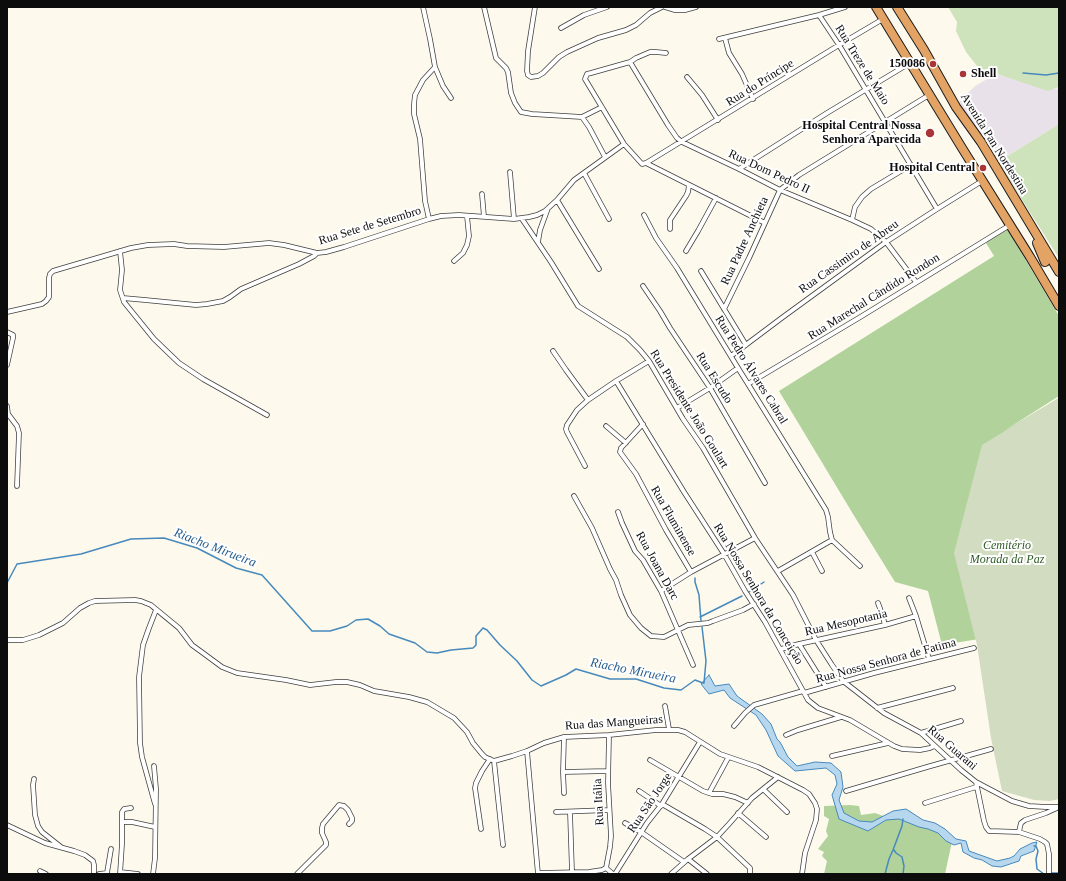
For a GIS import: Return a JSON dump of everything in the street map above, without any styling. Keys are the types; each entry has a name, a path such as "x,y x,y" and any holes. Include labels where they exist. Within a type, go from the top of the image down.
{"highway":[{"path":"876,7 1059,306"},
{"name":"Avenida Pan Nordestina","path":"897,7 924,50 956,107 981,142 1059,272"},
{"path":"1027,219 1045,262"}],"street":[{"path":"423,7 435,66 443,86 450,98"},
{"path":"484,7 496,58 508,72 511,93 521,112 582,117 602,107"},
{"path":"534,7 528,44 527,72 531,77 538,76 559,57 598,38 626,30 636,25 650,13 664,7 675,10 685,10 696,7"},
{"path":"561,28 584,15 607,7"},
{"path":"719,39 819,15 844,7"},
{"name":"Rua Treze de Maio","path":"819,15 839,45 937,209"},
{"name":"Rua do Príncipe","path":"646,164 883,19"},
{"path":"725,38 730,54 742,74 753,98"},
{"path":"666,53 650,52 630,62 587,74 585,79 624,144 640,162 765,223"},
{"name":"Rua Dom Pedro II","path":"630,62 668,125 677,138 682,142 780,190 852,220 871,230 886,242 916,282"},
{"path":"739,169 910,62"},
{"path":"429,219 425,200 420,139 414,104 416,95 423,80 435,66"},
{"path":"687,77 702,94 718,120"},
{"name":"Rua Padre Anchieta","path":"724,309 780,190 798,175 929,95"},
{"path":"582,117 605,157"},
{"name":"Rua Sete de Setembro","path":"7,312 42,304 46,301 49,297 49,278 53,271 148,245 163,244 224,247 269,243 317,253 344,247 429,219 447,215 522,219 537,215 545,211 557,200 568,185 624,144"},
{"path":"852,220 855,207 862,197 871,189 911,165"},
{"path":"510,172 514,219"},
{"path":"584,173 609,219"},
{"name":"Rua Cassimiro de Abreu","path":"731,356 886,242 983,181"},
{"path":"670,229 670,220 686,196 689,185"},
{"path":"482,194 484,217"},
{"path":"686,251 716,198"},
{"path":"557,200 599,269"},
{"path":"538,242 540,230 548,208"},
{"name":"Rua Pedro Álvares Cabral","path":"644,215 656,238 677,268 826,510 832,540"},
{"path":"454,261 467,245 469,236 467,216"},
{"name":"Rua Presidente João Goulart","path":"522,219 578,306 627,337 649,361 703,448 755,538 793,595 816,640"},
{"name":"Rua Marechal Cândido Rondon","path":"748,384 1010,225"},
{"path":"120,252 122,270 120,290 122,298 154,339 179,363 203,379 267,416"},
{"path":"122,298 196,305 223,301 241,289 300,264 317,253"},
{"path":"701,271 746,345"},
{"name":"Rua Escudo","path":"643,286 710,388 765,483"},
{"path":"7,332 12,335 13,338 7,365"},
{"path":"553,351 588,400"},
{"path":"585,466 566,429 567,425 577,410 588,400 649,361"},
{"path":"677,408 710,388 738,368"},
{"name":"Rua Nossa Senhora da Conceição","path":"616,381 724,554 781,649 803,692 812,705 850,720 898,748 910,750 927,749 934,746"},
{"path":"7,406 8,414 17,426 19,433 17,486"},
{"path":"606,426 626,442 643,424"},
{"name":"Rua Fluminense","path":"626,442 620,450 621,454 638,479 669,536 691,572"},
{"path":"574,496 592,528 630,615 641,628 651,636 664,637 688,624 708,623 743,610 754,604"},
{"name":"Rua Joana Darc","path":"618,512 635,551 643,560 661,591 694,665"},
{"path":"661,591 691,572 755,538"},
{"path":"778,571 832,540 860,566"},
{"path":"812,552 822,571"},
{"path":"909,598 929,659"},
{"path":"7,640 23,640 40,636 63,624 80,608 94,601 141,601 151,605 179,628 192,645 222,667 237,673 310,685 347,682 360,685 374,691 414,698 427,702 454,718 467,732 478,750 485,757 492,760"},
{"path":"878,603 885,625"},
{"path":"155,804 142,757 140,743 139,677 144,646 156,610"},
{"name":"Rua Mesopotania","path":"781,649 885,625 916,616"},
{"name":"Rua Guarani","path":"816,640 843,681 891,718 921,733 976,782 1012,801 1029,806 1059,807"},
{"path":"799,644 826,687"},
{"name":"Rua Nossa Senhora de Fatima","path":"734,726 745,712 754,705 974,648"},
{"path":"877,708 953,688"},
{"path":"665,706 669,729"},
{"path":"786,735 842,717"},
{"path":"921,733 961,721"},
{"name":"Rua das Mangueiras","path":"492,760 527,751 564,736 609,735 669,729 685,732 720,754 758,767 806,792 813,799 817,809 816,820 805,853 802,874"},
{"name":"Rua Itália","path":"606,868 610,847 608,771 609,735"},
{"path":"564,736 564,793"},
{"name":"Rua São Jorge","path":"606,868 614,874 661,805 700,742"},
{"path":"832,756 888,743"},
{"path":"846,791 991,749"},
{"path":"527,751 538,873 597,871 606,868"},
{"path":"709,793 728,758"},
{"path":"481,829 475,788 476,783 492,760"},
{"path":"492,760 503,846"},
{"path":"650,760 703,791 728,795 748,803"},
{"path":"153,874 155,858 156,788 154,766"},
{"path":"563,772 608,771"},
{"path":"671,874 686,860 716,837 748,803 778,777"},
{"path":"34,779 35,815 38,826 42,832 63,848"},
{"path":"976,782 984,821 988,830 1019,832 1045,842 1047,844 1049,854 1048,874"},
{"path":"925,803 976,787"},
{"path":"763,789 787,812"},
{"path":"638,791 711,832 750,868 750,874"},
{"path":"297,874 326,844 322,833 323,824 339,805 344,806 348,810 352,818 352,821 349,824"},
{"path":"1019,832 1021,824 1025,820 1059,807"},
{"path":"132,808 122,810 120,873 138,874"},
{"path":"556,812 609,810"},
{"path":"570,812 572,872"},
{"path":"738,813 766,837"},
{"path":"122,822 132,822 155,827"},
{"path":"625,823 642,832 707,874"},
{"path":"7,825 45,843 74,851 89,858 93,861 94,874"},
{"path":"99,874 107,873 111,849"},
{"path":"40,871 46,874"}],"shaded area":[{"path":"983,70 1026,83 1056,89 1059,87 1059,124 998,162 958,103 975,86 989,78"}],"green space":[{"path":"948,7 1059,7 1059,87 1048,91 997,74 981,71 966,52 956,31 957,22"},
{"path":"1059,124 1059,258 998,162"},
{"path":"1006,227 1059,316 1059,396 1004,431 1059,398 979,639 954,643 948,646 942,645 928,591 895,582 779,391 994,256 986,243"},
{"name":"Cemitério Morada da Paz","path":"1059,398 1059,799 1050,801 1034,800 1002,791 991,738 977,645 954,553 982,445"},
{"path":"824,806 859,806 861,815 875,813 892,819 898,816 953,837 945,874 824,874 827,861 822,856 824,852 818,849 828,836 826,831 829,819 824,816"}],"water":[{"path":"709,675 715,686 729,684 737,696 762,714 771,724 777,739 788,757 797,766 815,762 831,763 841,772 843,787 839,800 844,813 859,821 872,822 893,811 906,809 923,820 935,823 945,829 956,839 966,841 969,851 997,861 1010,858 1020,849 1037,842 1034,851 1021,856 1019,861 1001,867 992,866 963,852 961,843 954,845 946,841 938,833 899,819 886,820 868,831 839,819 832,795 837,784 835,775 826,768 795,771 778,756 766,730 756,715 730,698 724,690 709,694 701,684"}],"waterway":[{"path":"1023,73 1046,75 1059,73"},
{"name":"Riacho Mirueira","path":"7,583 17,564 81,554 131,539 164,538 197,548 236,568 262,575 312,631 330,631 347,626 356,620 368,619 380,626 389,634 415,643 427,652 437,653 473,648 476,645 476,636 483,628 487,630 517,661 532,680 541,686 576,669 610,679 636,679 664,688 681,690 695,680 703,683"},
{"path":"695,578 699,595 701,621"},
{"path":"749,592 764,582"},
{"path":"700,617 742,596"},
{"path":"702,627 706,661 704,683"},
{"path":"885,874 889,859 902,826 903,819"},
{"name":"Riacho Mirueira","path":"1034,846 1036,846 1038,851 1036,859 1037,869 1044,874"},
{"path":"894,850 902,857 904,866 903,874"},
{"name":"Riacho Mirueira","path":"1051,873 1059,873"}],"place":[{"name":"150086","path":"933,64"},
{"name":"Shell","path":"963,74"},
{"name":"Hospital Central Nossa Senhora Aparecida","path":"930,133"},
{"name":"Hospital Central","path":"983,168"}]}
